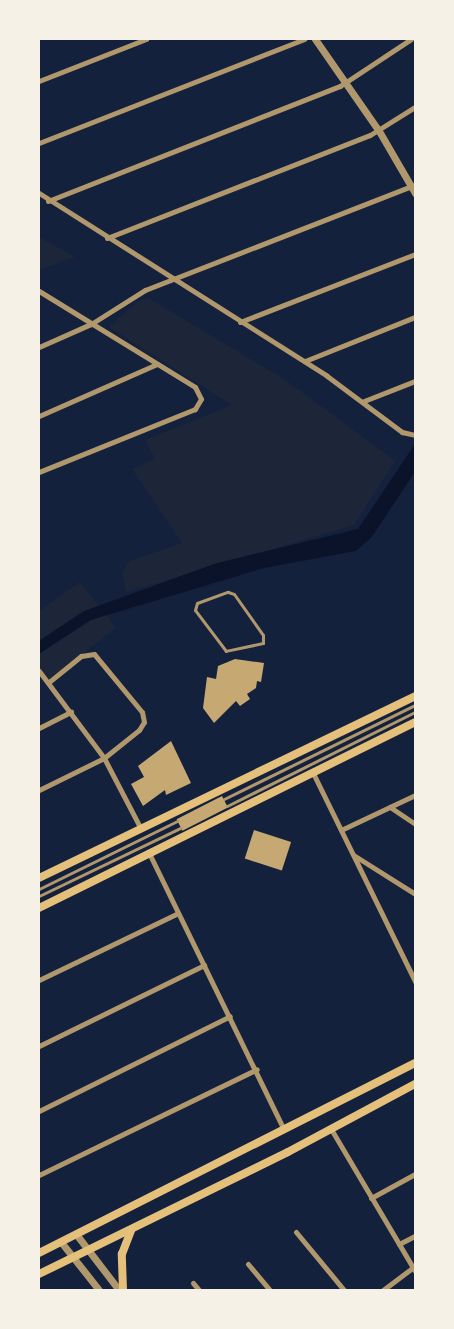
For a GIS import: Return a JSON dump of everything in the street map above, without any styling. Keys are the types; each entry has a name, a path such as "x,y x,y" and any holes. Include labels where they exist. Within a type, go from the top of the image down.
{"main road":[{"path":"39,878 415,696"},
{"path":"39,908 415,722"},
{"path":"39,1253 415,1064"},
{"path":"39,1274 331,1129 415,1084"},
{"path":"121,1290 122,1254 132,1229"}],"street":[{"path":"39,81 146,39"},
{"path":"39,143 304,39"},
{"path":"39,347 91,324 130,298 414,188 379,131 315,39"},
{"path":"48,201 347,83 411,39"},
{"path":"106,238 379,131 415,107"},
{"path":"39,193 106,238 305,361 364,401 405,434 415,435"},
{"path":"240,322 415,254"},
{"path":"39,291 195,387 201,399 195,409 39,472"},
{"path":"305,361 415,317"},
{"path":"39,416 157,364"},
{"path":"364,401 415,381"},
{"path":"39,790 104,758 139,730 144,722 141,712 94,654 81,656 49,682"},
{"path":"39,671 104,758 141,829"},
{"path":"39,728 71,712"},
{"path":"313,773 415,981"},
{"path":"341,830 415,795"},
{"path":"390,807 415,824"},
{"path":"149,853 284,1130"},
{"path":"354,855 415,894"},
{"path":"39,980 178,913"},
{"path":"39,1046 204,965"},
{"path":"39,1111 230,1016"},
{"path":"39,1175 256,1069"},
{"path":"331,1129 414,1269 383,1290"},
{"path":"371,1198 415,1174"},
{"path":"296,1232 344,1290"},
{"path":"76,1234 87,1251 121,1290"},
{"path":"399,1244 415,1236"},
{"path":"61,1242 70,1259 99,1290"},
{"path":"248,1264 270,1290"},
{"path":"193,1283 199,1290"}],"lane":[{"path":"228,592 234,594 264,639 260,645 226,651 194,608 199,602 228,592"},
{"path":"224,799 415,705"},
{"path":"227,806 415,712"},
{"path":"39,889 177,821"},
{"path":"39,896 180,828"}],"shaded area":[{"path":"39,237 75,257 39,270"},
{"path":"148,298 284,379 395,461 354,525 126,592 122,572 130,561 182,543 132,469 155,459 145,440 232,405 109,327 138,301"},
{"path":"415,444 415,472 371,538 356,551 264,568 91,620 39,654 39,641 84,611 217,563 358,529"},
{"path":"80,582 116,627 49,682 39,670 39,611"}],"building":[{"path":"235,659 264,663 261,682 257,681 256,688 247,694 250,699 240,706 236,701 214,723 203,708 207,677 216,679 218,666"},
{"path":"171,741 191,783 166,795 165,790 143,806 131,784 144,777 138,766"},
{"path":"222,796 228,808 182,831 177,819"},
{"path":"254,830 291,842 282,871 245,859"}]}
